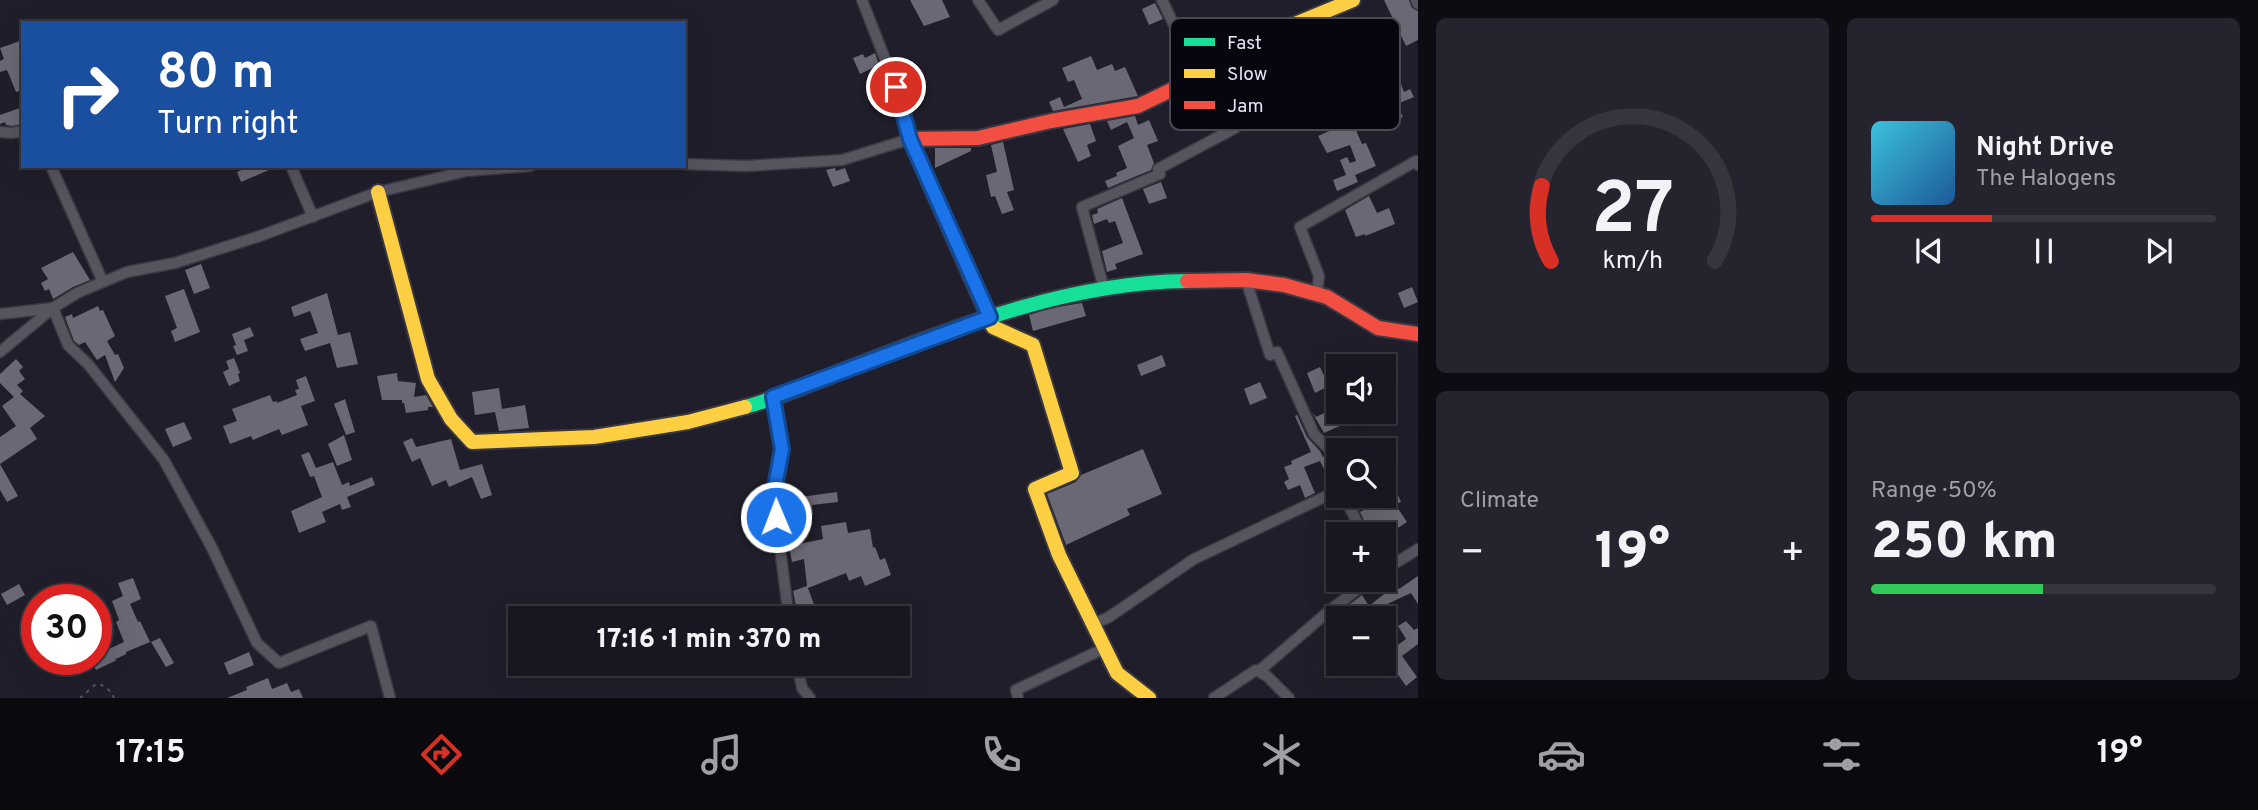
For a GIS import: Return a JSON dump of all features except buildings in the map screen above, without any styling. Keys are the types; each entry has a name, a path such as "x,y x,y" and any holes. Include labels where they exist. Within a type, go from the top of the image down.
{"street":[{"path":"862,0 896,87 910,139 993,327 1033,345 1072,473 1035,489 1059,555 1117,673 1149,698"},
{"path":"978,0 998,30 1053,0"},
{"path":"1162,0 1171,18"},
{"path":"1309,18 1353,0"},
{"path":"686,164 746,166 842,160 910,139 978,138 1051,121 1138,106 1170,91"},
{"path":"1104,289 1082,207 1160,174 1158,169 1231,130"},
{"path":"0,132 12,134 21,132"},
{"path":"1317,294 1319,276 1300,227 1417,162"},
{"path":"52,168 103,282"},
{"path":"291,168 313,217"},
{"path":"0,352 53,308 77,293 127,272 175,263 260,236 378,192 467,171 505,168"},
{"path":"378,192 428,379 451,419 472,442 594,437 688,422 756,404 990,317 1049,299 1153,281 1246,280 1284,285 1326,297 1378,328 1418,334"},
{"path":"1246,280 1270,355 1277,352 1314,434 1326,446"},
{"path":"0,314 53,308"},
{"path":"53,308 68,345 88,364 164,460 212,548 257,643 279,663 371,626 390,698"},
{"path":"773,397 782,449 775,487 776,517 787,606"},
{"path":"1093,624 1137,599 1194,559 1326,496"},
{"path":"1396,563 1418,549"},
{"path":"1214,698 1252,671 1259,671 1354,592"},
{"path":"1018,698 1016,690 1105,648"},
{"path":"1259,671 1289,698"},
{"path":"800,676 802,688 810,698"}],"path":[{"path":"80,698 96,684 108,688 114,698"}],"traffic: fast":[{"path":"745,407 976,321 1018,309 1102,289 1187,281"}],"traffic: slow":[{"path":"1310,18 1353,0"},
{"path":"378,192 428,379 451,419 472,442 594,437 688,422 745,407"},
{"path":"966,266 993,327 1033,345 1072,473 1035,489 1059,555 1117,673 1149,698"}],"traffic: jam":[{"path":"966,266 910,139 978,138 1051,121 1138,106 1170,91"},
{"path":"1187,281 1246,280 1284,285 1327,297 1378,328 1418,334"}],"route":[{"path":"776,517 775,487 782,449 773,397 990,317 910,139 896,87"}]}
